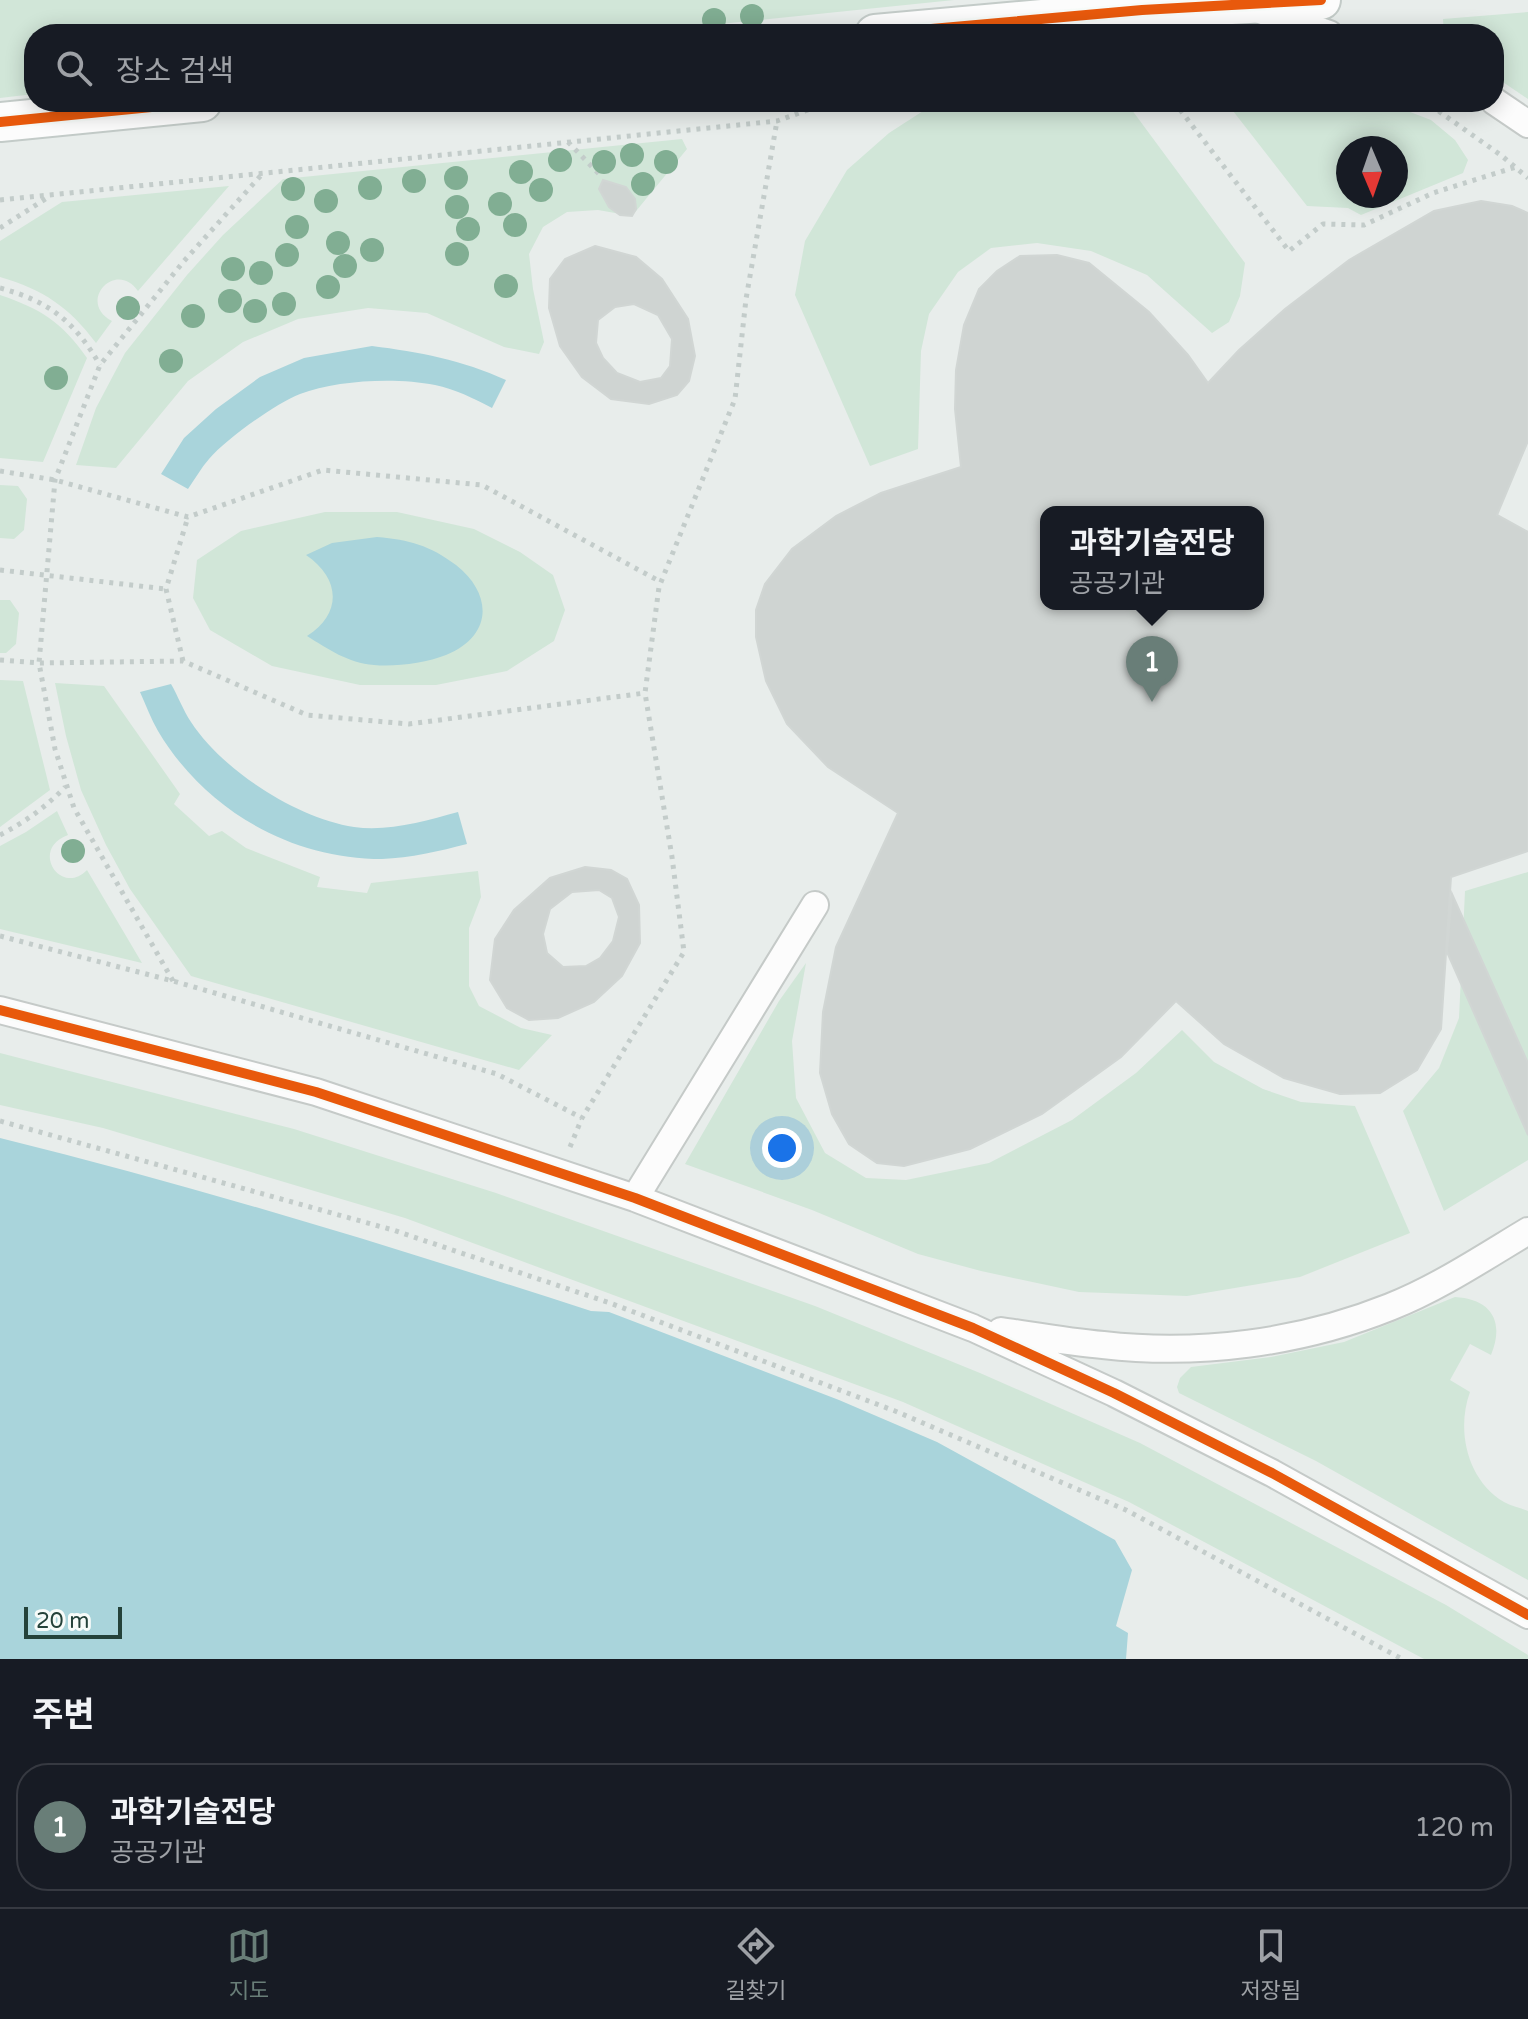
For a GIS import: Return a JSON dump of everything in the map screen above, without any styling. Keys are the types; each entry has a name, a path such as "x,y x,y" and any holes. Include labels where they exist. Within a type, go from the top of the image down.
{"street":[{"path":"986,24 1142,10 1321,0"},
{"path":"1247,5 1301,24"},
{"path":"1504,108 1528,124"},
{"path":"0,122 101,112"},
{"path":"635,1198 815,905"},
{"path":"0,1010 316,1092 635,1198 973,1328 1114,1393 1272,1473 1528,1615"},
{"path":"973,1328 1105,1346 1162,1349 1235,1346 1291,1336 1390,1307 1445,1280 1528,1231"}],"path":[{"path":"0,200 777,121 802,112"},
{"path":"1182,112 1289,251 1323,224 1364,225 1433,193 1516,167"},
{"path":"1440,112 1528,178"},
{"path":"560,1175 582,1118 684,952 645,693 661,582 735,399 746,299 777,121"},
{"path":"567,142 601,176"},
{"path":"173,981 65,787 39,663 55,480 100,365 184,261 264,172"},
{"path":"0,228 52,195"},
{"path":"0,288 39,301 62,316 85,339 100,365"},
{"path":"0,471 55,480 188,517 323,470 482,485 661,582"},
{"path":"183,661 166,589 188,517"},
{"path":"0,570 166,589"},
{"path":"0,660 39,663 183,661 307,715 409,724 645,693"},
{"path":"0,835 24,823 65,787"},
{"path":"0,936 173,981 497,1074 582,1118"},
{"path":"0,1121 393,1230 610,1303 895,1411 1126,1510 1402,1659"}],"green space":[{"path":"0,0 954,0 720,24 24,24 24,95 0,98"},
{"path":"1528,12 1528,99 1504,83 1504,24 1443,24 1443,19"},
{"path":"922,112 1133,112 1245,263 1240,296 1229,322 1212,333 1147,275 1091,251 1037,243 991,248 958,272 929,314 921,351 918,449 870,466 795,295 805,241 847,170 889,133"},
{"path":"1234,112 1410,112 1431,120 1455,140 1468,160 1463,173 1408,196 1408,136 1336,136 1336,207 1307,206"},
{"path":"682,139 687,149 632,216 598,210 567,212 543,227 529,254 544,342 539,354 504,347 427,313 368,308 298,319 243,342 188,381 116,468 76,465 96,408 125,353 223,235 283,179"},
{"path":"229,186 138,291 129,282 120,280 111,281 103,287 98,304 102,313 112,321 96,343 76,319 54,301 0,277 0,241 62,202"},
{"path":"1348,208 1378,208 1361,215"},
{"path":"0,295 50,318 69,335 87,358 43,462 0,458"},
{"path":"0,485 18,486 27,499 24,530 14,539 0,538"},
{"path":"325,512 397,512 474,529 520,552 553,575 565,610 554,641 507,671 436,685 360,685 272,666 210,630 193,598 197,560 241,531"},
{"path":"0,600 10,600 19,613 16,644 6,653 0,653"},
{"path":"0,680 23,681 50,790 0,827"},
{"path":"55,683 104,686 180,794 174,804 209,836 222,831 246,848 320,877 317,887 367,893 371,883 478,871 481,897 469,928 469,986 479,1006 521,1028 552,1035 519,1070 191,976 130,889 106,845 81,790"},
{"path":"57,811 68,835 51,850 53,868 68,878 77,877 87,870 142,963 0,929 0,846"},
{"path":"1528,872 1528,1160 1444,1211 1403,1111 1439,1068 1459,1018 1465,891"},
{"path":"806,963 792,1041 796,1098 825,1153 866,1178 906,1180 989,1163 1072,1120 1136,1073 1182,1030 1214,1062 1263,1089 1301,1102 1355,1106 1410,1233 1300,1277 1187,1296 1079,1292 918,1254 812,1210 685,1164 779,1001"},
{"path":"0,1053 294,1129 496,1193 815,1306 1140,1443 1446,1605 1528,1655 1528,1659 1424,1659 1129,1502 903,1402 405,1218 103,1128 0,1105"},
{"path":"1455,1297 1486,1307 1495,1322 1495,1343 1491,1355 1470,1344 1450,1380 1470,1392 1464,1422 1473,1468 1491,1493 1504,1502 1528,1511 1528,1580 1316,1461 1179,1393 1177,1387 1180,1378 1191,1367 1271,1357 1344,1342"}],"water":[{"path":"372,346 440,358 506,380 492,408 450,389 403,381 366,381 315,389 278,406 239,432 209,459 188,489 161,474 184,438 216,409 260,377 304,358"},
{"path":"377,537 428,548 468,576 481,601 480,626 473,637 446,655 420,662 374,665 347,658 307,636 327,617 333,596 326,574 306,555 332,543"},
{"path":"171,684 188,717 222,758 263,790 286,803 332,822 367,828 406,825 458,812 467,844 403,857 348,857 315,850 254,825 200,784 177,759 158,731 140,692"},
{"path":"0,1138 297,1219 591,1311 609,1312 839,1400 937,1442 1115,1540 1132,1570 1116,1626 1128,1633 1126,1659 0,1659"}],"building":[{"path":"603,180 626,187 635,199 636,209 632,216 620,215 609,207 599,189"},
{"path":"1481,201 1512,206 1528,213 1528,441 1497,515 1528,532 1528,851 1451,877 1441,1029 1417,1070 1380,1093 1340,1094 1284,1078 1224,1044 1176,1001 1121,1057 1042,1114 970,1149 904,1166 877,1163 849,1144 832,1114 820,1073 823,1012 836,947 898,813 828,767 787,724 766,681 756,637 756,610 765,584 792,549 836,516 881,493 961,467 955,409 956,370 964,325 979,289 997,271 1020,256 1057,255 1089,263 1149,312 1188,355 1208,383 1285,309 1349,260 1434,211"},
{"path":"595,246 636,257 662,279 688,319 695,356 689,381 677,395 649,404 611,399 582,377 560,346 549,308 550,279 565,259","holes":["634,304 658,315 672,339 670,366 661,378 640,382 617,373 603,358 596,343 598,320 615,307"]},
{"path":"585,867 611,870 627,879 639,905 640,943 622,976 594,1002 558,1018 529,1020 507,1008 490,980 495,939 514,910 550,878","holes":["599,890 612,898 619,917 613,941 600,958 586,966 563,967 547,953 543,934 550,909 572,892"]},
{"path":"1452,894 1528,1063 1528,1135 1447,952"}],"cycle path":[{"path":"986,24 1142,10 1321,0"},
{"path":"0,122 101,112"},
{"path":"0,1010 316,1092 635,1198 973,1328 1114,1393 1272,1473 1528,1615"}],"place":[{"name":"과학기술전당","path":"1152,702"}]}
